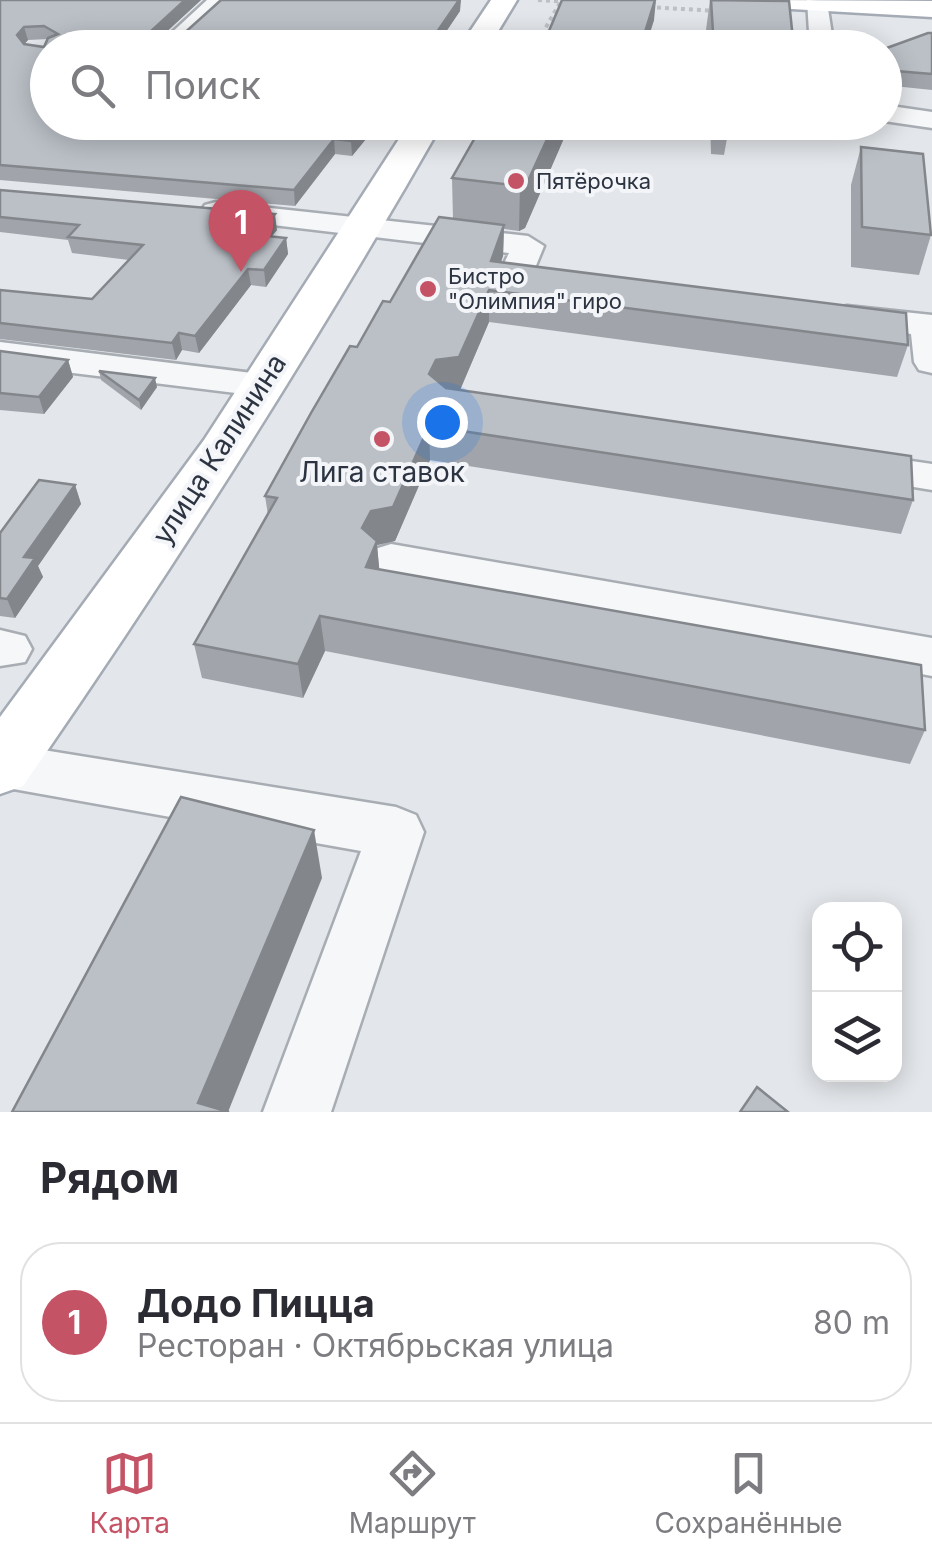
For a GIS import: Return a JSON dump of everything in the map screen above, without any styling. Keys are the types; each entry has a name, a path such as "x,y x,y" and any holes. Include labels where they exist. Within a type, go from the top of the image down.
{"main road":[{"path":"485,30 504,0"},
{"path":"774,0 932,9"},
{"name":"улица Калинина","path":"1,766 76,665 367,225 417,140"}],"street":[{"path":"186,30 220,0"},
{"path":"816,2 820,30"},
{"path":"902,116 932,120"},
{"path":"193,209 367,225 528,246 516,276 594,285"},
{"path":"810,311 928,325 932,362"},
{"path":"0,353 261,386"},
{"path":"817,460 932,477"},
{"path":"392,560 932,657"},
{"path":"1,766 396,832 297,1112"}],"path":[{"path":"538,0 562,1 545,30"}],"building":[{"path":"0,0 185,0 152,30 24,27 17,35 30,45 30,140 333,140 294,190 0,165"},
{"path":"221,0 459,0 438,30 188,30"},
{"path":"562,0 655,0 646,30 549,30"},
{"path":"711,0 789,1 792,30 713,30"},
{"path":"932,33 932,74 902,72 902,42"},
{"path":"474,140 547,140 527,183 520,186 452,178"},
{"path":"861,147 923,154 931,235 862,227"},
{"path":"0,190 275,214 258,235 286,238 264,270 248,269 195,336 179,333 172,343 0,323 0,290 92,299 143,245 68,237 79,225 0,217"},
{"path":"439,217 504,225 491,261 906,313 908,345 489,290 459,357 436,360 429,374 446,388 911,456 913,500 429,426 393,507 371,511 362,528 377,541 366,567 921,665 925,730 320,616 298,664 194,644 277,498 265,496 311,413 350,346 357,347 383,301 390,302"},
{"path":"0,351 68,360 39,397 0,393"},
{"path":"99,371 155,378 139,400"},
{"path":"39,480 75,485 24,557 35,558 7,599 0,598 0,533"},
{"path":"181,797 314,830 198,1103 229,1112 12,1112"},
{"path":"757,1087 788,1112 740,1112"}],"place":[{"name":"Пятёрочка","path":"516,181"},
{"name":"Додо Пицца","path":"241,272"},
{"name":"Бистро \"Олимпия\" гиро","path":"428,289"},
{"name":"Лига ставок","path":"382,439"}]}
